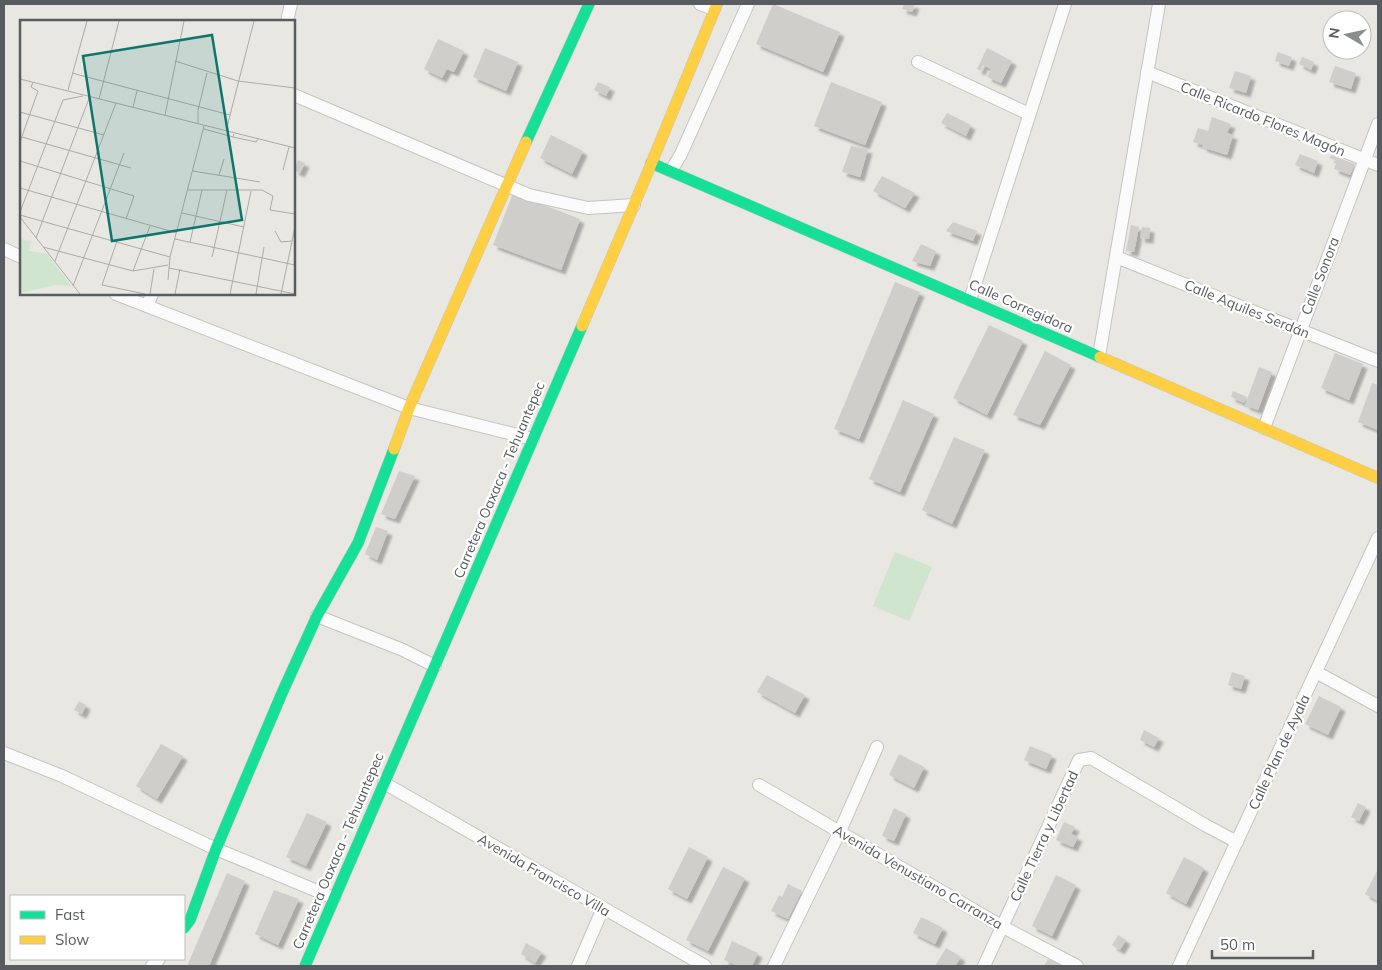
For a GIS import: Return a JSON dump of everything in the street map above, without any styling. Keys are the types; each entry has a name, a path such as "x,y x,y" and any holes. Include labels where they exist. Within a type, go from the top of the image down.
{"street":[{"path":"286,20 292,4"},
{"path":"185,927 190,920 216,849 317,616 358,543 410,408 589,4"},
{"path":"700,4 715,7"},
{"path":"671,172 681,154 748,4"},
{"path":"970,300 1065,4"},
{"path":"1099,356 1159,4"},
{"name":"Carretera Oaxaca - Tehuantepec","path":"308,965 334,898 634,205 715,7"},
{"path":"918,62 1029,114"},
{"name":"Calle Ricardo Flores Magón","path":"1147,72 1378,165"},
{"path":"295,96 529,195 588,208 634,205"},
{"name":"Calle Sonora","path":"1264,428 1378,124"},
{"name":"Calle Corregidora","path":"651,163 1378,478"},
{"path":"4,249 20,257"},
{"name":"Calle Aquiles Serdán","path":"1116,257 1378,360"},
{"path":"122,295 150,300 410,408 533,439"},
{"name":"Calle Plan de Ayala","path":"1179,966 1378,538"},
{"path":"317,616 403,650 434,666"},
{"path":"1316,672 1378,706"},
{"path":"774,966 840,831 877,747"},
{"path":"4,753 62,776 216,849 334,898"},
{"name":"Calle Tierra y Libertad","path":"984,966 1079,760 1091,758 1237,842"},
{"name":"Avenida Francisco Villa","path":"384,783 705,966"},
{"name":"Avenida Venustiano Carranza","path":"759,785 1003,927 1078,966"},
{"path":"578,966 603,908"}],"green space":[{"path":"895,552 932,567 909,621 873,606"}],"building":[{"path":"773,4 840,32 823,72 756,44"},
{"path":"904,4 915,4 912,12 902,9"},
{"path":"438,39 464,51 454,72 447,69 442,78 424,69"},
{"path":"485,48 518,62 506,91 473,77"},
{"path":"987,48 1012,61 1001,83 987,77 991,69 983,65 981,71 977,69"},
{"path":"1278,52 1292,57 1289,66 1275,61"},
{"path":"1302,57 1314,62 1311,70 1299,64"},
{"path":"1335,66 1356,73 1351,89 1329,82"},
{"path":"1235,71 1251,76 1246,93 1229,88"},
{"path":"598,82 610,87 606,96 594,90"},
{"path":"831,82 882,102 865,145 814,126"},
{"path":"947,113 971,125 966,136 941,123"},
{"path":"1212,117 1231,124 1227,133 1233,135 1227,155 1193,142 1198,128 1208,131"},
{"path":"551,135 583,151 572,174 540,158"},
{"path":"851,146 868,149 860,177 842,172"},
{"path":"1300,154 1318,161 1314,173 1295,165"},
{"path":"1331,155 1355,164 1350,175 1334,169 1337,161 1330,158"},
{"path":"298,160 305,163 300,173 295,170"},
{"path":"882,176 915,193 905,208 873,191"},
{"path":"513,193 580,219 561,270 493,245"},
{"path":"953,222 977,231 973,241 946,231"},
{"path":"1131,225 1139,227 1134,252 1126,251"},
{"path":"1142,227 1150,228 1149,239 1140,238"},
{"path":"921,244 936,251 930,266 912,261"},
{"path":"895,282 920,292 859,439 834,429"},
{"path":"989,325 1023,341 987,415 953,398"},
{"path":"1045,351 1071,365 1040,425 1013,415"},
{"path":"1335,353 1363,364 1349,400 1321,388"},
{"path":"1259,367 1272,372 1258,410 1245,405"},
{"path":"1372,383 1378,385 1378,430 1358,422"},
{"path":"1233,391 1247,397 1244,403 1231,397"},
{"path":"903,400 934,414 900,492 869,479"},
{"path":"954,437 985,450 952,524 922,510"},
{"path":"399,471 415,476 395,519 381,514"},
{"path":"376,527 388,531 377,560 365,554"},
{"path":"1232,672 1245,676 1241,689 1228,685"},
{"path":"767,675 805,695 795,713 757,692"},
{"path":"1319,696 1341,707 1328,735 1305,724"},
{"path":"79,701 86,705 82,714 74,710"},
{"path":"1144,730 1159,738 1154,747 1140,740"},
{"path":"161,744 183,756 157,799 136,786"},
{"path":"1030,746 1052,755 1046,769 1024,760"},
{"path":"899,754 924,767 914,788 889,775"},
{"path":"1358,803 1366,807 1359,821 1351,817"},
{"path":"894,808 906,814 894,841 882,836"},
{"path":"307,813 327,822 306,866 286,857"},
{"path":"1064,822 1075,827 1071,834 1078,837 1073,847 1056,840"},
{"path":"689,847 708,857 687,899 668,889"},
{"path":"1184,857 1204,868 1186,904 1166,893"},
{"path":"723,867 745,878 708,951 686,940"},
{"path":"1378,869 1378,901 1365,894"},
{"path":"227,873 245,881 209,966 187,966"},
{"path":"1056,875 1076,885 1052,936 1032,926"},
{"path":"788,884 802,891 788,919 771,911 779,895 782,897"},
{"path":"274,890 299,899 278,945 255,934"},
{"path":"921,917 943,928 935,944 913,933"},
{"path":"1118,935 1126,940 1120,950 1112,945"},
{"path":"732,941 758,953 752,966 738,966 724,960"},
{"path":"526,943 542,952 535,963 521,954"},
{"path":"946,948 961,957 955,966 935,966"},
{"path":"1048,959 1063,966 1044,966"}],"traffic: fast":[{"path":"526,142 589,4"},
{"path":"651,163 1100,357"},
{"path":"305,966 582,326"},
{"path":"185,927 190,920 216,849 282,693 317,616 358,543 394,449"}],"traffic: slow":[{"path":"582,326 717,4"},
{"path":"394,449 409,408 526,142"},
{"path":"1100,357 1378,478"}]}
